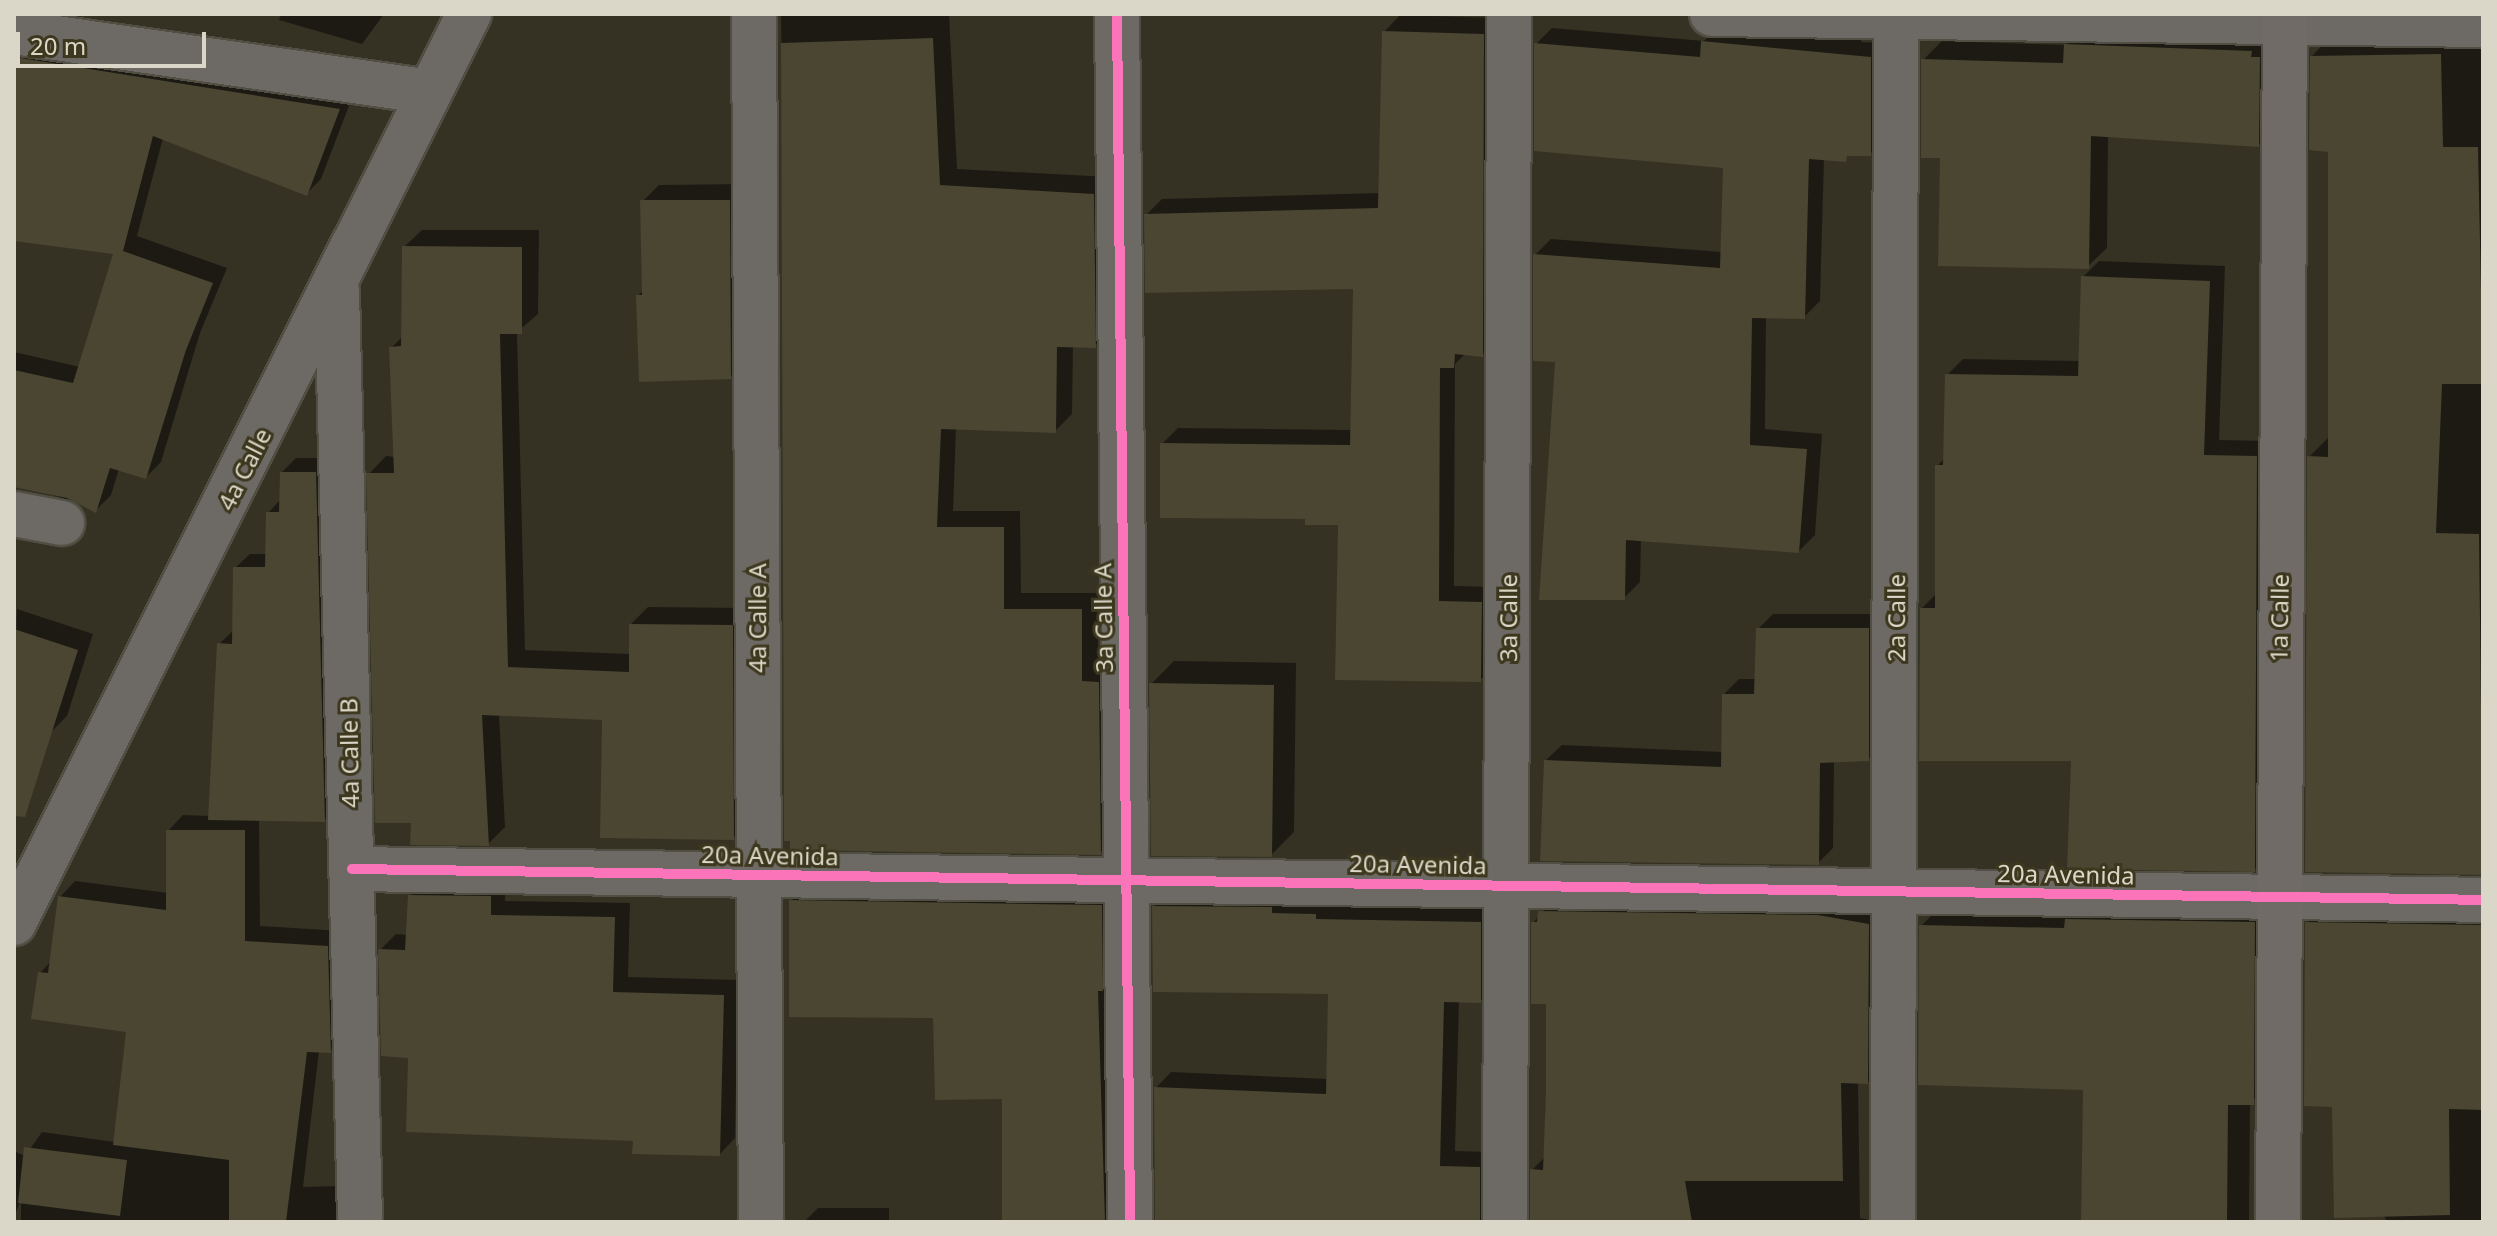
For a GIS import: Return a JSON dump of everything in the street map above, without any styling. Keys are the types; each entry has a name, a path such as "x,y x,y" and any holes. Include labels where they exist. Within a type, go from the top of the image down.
{"street":[{"name":"4a Calle","path":"14,923 337,284 428,92 469,14"},
{"name":"4a Calle A","path":"754,14 761,1222"},
{"name":"3a Calle A","path":"1117,14 1130,1222"},
{"name":"3a Calle","path":"1505,1222 1509,14"},
{"path":"1712,14 2285,18 2483,25"},
{"name":"2a Calle","path":"1893,1222 1896,16"},
{"name":"1a Calle","path":"2278,1222 2277,897 2285,18"},
{"path":"14,32 428,92"},
{"name":"4a Calle B","path":"337,284 360,1222"},
{"path":"14,514 62,523"},
{"name":"20a Avenida","path":"352,869 2483,900"}],"building":[{"path":"1382,31 1484,34 1483,357 1455,354 1454,368 1440,368 1439,601 1482,602 1481,682 1335,680 1338,525 1305,525 1305,519 1160,518 1160,443 1350,445 1353,289 1145,293 1144,214 1378,208"},
{"path":"933,38 940,185 1094,194 1096,348 1057,347 1056,433 941,429 937,527 1004,527 1004,609 1082,609 1082,681 1099,682 1101,855 790,850 790,841 784,841 781,43"},
{"path":"1701,41 1871,57 1871,156 1847,156 1846,162 1809,159 1805,319 1752,318 1750,445 1807,449 1799,553 1626,540 1625,600 1539,600 1555,362 1533,361 1533,254 1720,268 1723,168 1534,151 1534,43 1700,57"},
{"path":"2064,44 2252,51 2251,57 2260,57 2259,147 2091,136 2089,269 1938,266 1940,158 1921,158 1921,59 2063,63"},
{"path":"2441,54 2443,147 2478,147 2483,384 2442,384 2436,533 2479,534 2483,875 2305,872 2307,456 2328,457 2328,152 2309,150 2310,56"},
{"path":"14,57 340,109 307,196 153,136 123,251 213,283 186,350 146,479 110,468 96,513 67,498 14,487 14,370 73,383 113,254 14,241"},
{"path":"640,200 730,200 731,379 639,382 636,295 642,295"},
{"path":"402,246 522,247 522,334 500,334 508,667 629,672 629,624 733,625 734,840 600,838 602,720 482,715 489,846 410,845 411,823 375,823 366,473 394,473 389,347 401,346"},
{"path":"2081,276 2210,281 2204,455 2257,456 2255,872 2067,869 2071,761 1919,761 1920,608 1935,608 1935,465 1943,465 1945,374 2078,376"},
{"path":"280,472 316,472 325,822 208,820 217,643 232,644 233,567 265,567 266,512 279,512"},
{"path":"1756,628 1869,628 1869,761 1820,763 1819,865 1540,861 1544,760 1721,767 1722,694 1754,694"},
{"path":"14,629 78,650 25,817 14,816"},
{"path":"1149,683 1274,685 1272,857 1151,856"},
{"path":"166,830 245,830 245,941 328,946 331,1053 307,1052 286,1222 229,1222 229,1160 113,1145 126,1032 31,1019 38,972 48,973 58,896 166,910"},
{"path":"408,895 491,896 491,915 615,917 613,992 724,995 720,1156 632,1154 633,1141 406,1132 408,1058 381,1056 378,949 405,950"},
{"path":"789,900 1102,905 1103,991 1098,991 1105,1221 1002,1221 1002,1099 935,1100 933,1018 789,1017"},
{"path":"1152,906 1272,907 1272,913 1316,914 1316,919 1481,922 1481,1003 1444,1002 1440,1166 1480,1167 1480,1222 1155,1221 1154,1087 1326,1094 1328,994 1153,992"},
{"path":"1538,911 1818,915 1869,924 1868,1084 1841,1083 1843,1181 1685,1181 1692,1222 1530,1222 1530,1169 1543,1170 1546,1091 1546,1004 1531,1004 1531,922 1537,922"},
{"path":"2065,919 2255,922 2254,1105 2228,1105 2227,1222 2081,1222 2083,1090 1918,1085 1919,925 2064,928"},
{"path":"2305,922 2483,925 2483,1110 2449,1109 2450,1215 2334,1218 2332,1107 2304,1106"},
{"path":"24,1147 127,1160 120,1216 18,1203"}],"cycle path":[{"path":"1117,14 1130,1222"},
{"path":"352,869 2483,900"}]}
